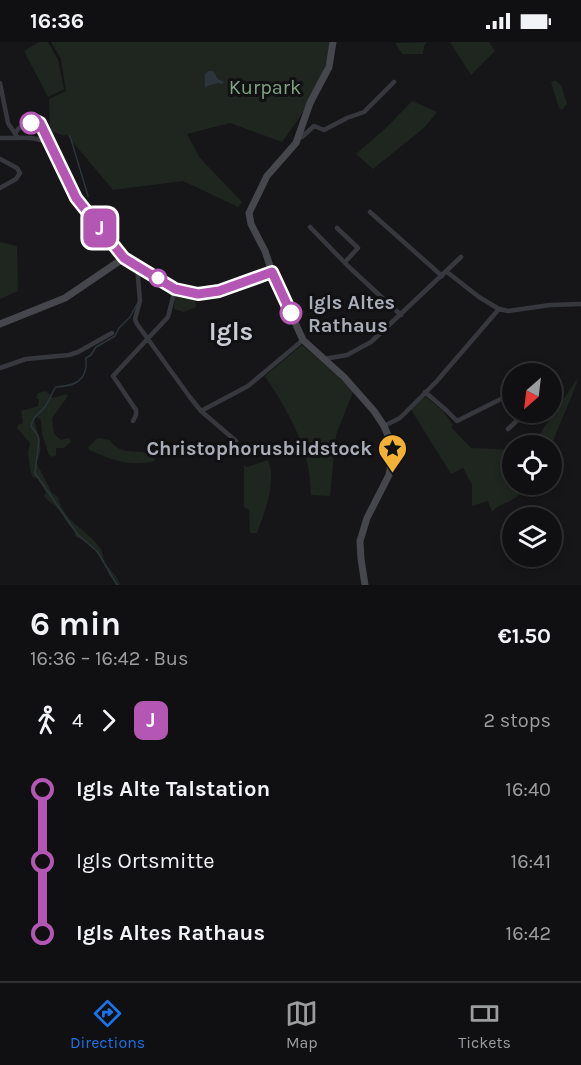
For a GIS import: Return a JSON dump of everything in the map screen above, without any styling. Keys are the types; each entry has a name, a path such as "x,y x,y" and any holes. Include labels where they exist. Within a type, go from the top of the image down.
{"main road":[{"path":"333,42 329,67 310,103 298,137 288,154 267,176 249,213 251,224 265,250 272,272 303,340 352,386 384,426 391,445 391,464 386,486 369,514 363,530 360,552 364,585"},
{"path":"0,324 65,298 124,258 175,289 198,294 218,292 272,272"}],"street":[{"path":"298,137 302,137 314,126 324,130 347,118 362,114 394,82"},
{"path":"0,83 8,123 17,135"},
{"path":"17,135 19,128 38,122 79,203 124,258"},
{"path":"0,138 17,135 50,145"},
{"path":"0,159 16,167 20,173 16,179 0,188"},
{"path":"370,212 442,276"},
{"path":"310,226 401,315"},
{"path":"337,228 358,248 345,262"},
{"path":"324,359 342,357 371,342 461,257"},
{"path":"137,266 140,301 135,319 137,324 201,411 236,441"},
{"path":"447,272 499,309 512,312 550,305 581,304"},
{"path":"133,421 136,410 113,376 170,314 175,289"},
{"path":"384,426 400,418 425,393 494,318 499,309"},
{"path":"0,368 26,359 69,355 112,333"},
{"path":"201,411 248,386 303,340"},
{"path":"425,393 457,421 502,398"},
{"path":"508,429 514,423"}],"green space":[{"path":"39,42 48,42 58,60 64,89 48,97 24,51"},
{"name":"Kurpark","path":"51,42 330,42 324,69 313,95 282,142 230,123 187,134 200,158 242,202 238,207 183,181 113,190 66,134 65,136 50,131 49,99 66,91 61,59"},
{"path":"427,42 423,54 402,54 395,43"},
{"path":"450,42 489,42 495,51 471,75"},
{"path":"555,80 561,85 567,104 562,110 559,108 551,82"},
{"path":"412,101 437,112 425,127 373,169 356,154"},
{"path":"0,242 17,246 18,291 0,299"},
{"path":"178,293 195,296 196,307 184,312 174,309 175,295"},
{"path":"302,345 353,392 336,435 330,496 311,495 308,466 300,439 284,406 265,376"},
{"path":"578,378 562,419 562,401"},
{"path":"46,391 53,398 66,394 68,396 52,418 54,434 61,440 69,438 71,442 64,448 56,448 56,455 53,457 49,455 42,434 41,420 37,417 34,420 39,436 40,453 36,462 52,493 58,497 65,513 100,548 105,562 120,585 116,585 115,579 109,575 97,553 87,543 76,537 74,530 60,512 45,498 46,493 30,470 28,453 30,443 17,428 23,423 21,411 38,406 39,400 36,397 38,393"},
{"path":"426,397 443,411 453,425 451,427 471,448 502,449 502,495 518,496 492,512 488,501 472,506 472,485 463,468 451,474 410,408 421,398"},
{"path":"547,423 560,423 556,435 539,435"},
{"path":"98,438 110,440 119,449 154,455 155,461 129,463 89,450 88,447"},
{"path":"268,460 271,477 269,496 257,533 250,533 249,510 244,507 244,465 247,467"}],"shaded area":[{"path":"213,71 218,79 224,82 205,87 205,74"}],"waterway":[{"path":"70,136 88,196"},
{"path":"56,387 71,385 79,381 85,373 86,358 96,347 115,336 137,304"},
{"path":"45,407 55,388"},
{"path":"45,407 34,418 31,426 39,440 35,473 78,535 97,551 117,585"}],"bus line":[{"name":"J","path":"31,123 36,121 40,123 68,185 82,208 124,258 175,289 198,294 219,291 272,272 291,313"}],"place":[{"name":"Igls Altes Rathaus","path":"291,313"},
{"name":"Christophorusbildstock","path":"393,474"}],"district":[{"name":"Igls","path":"231,331"}]}
